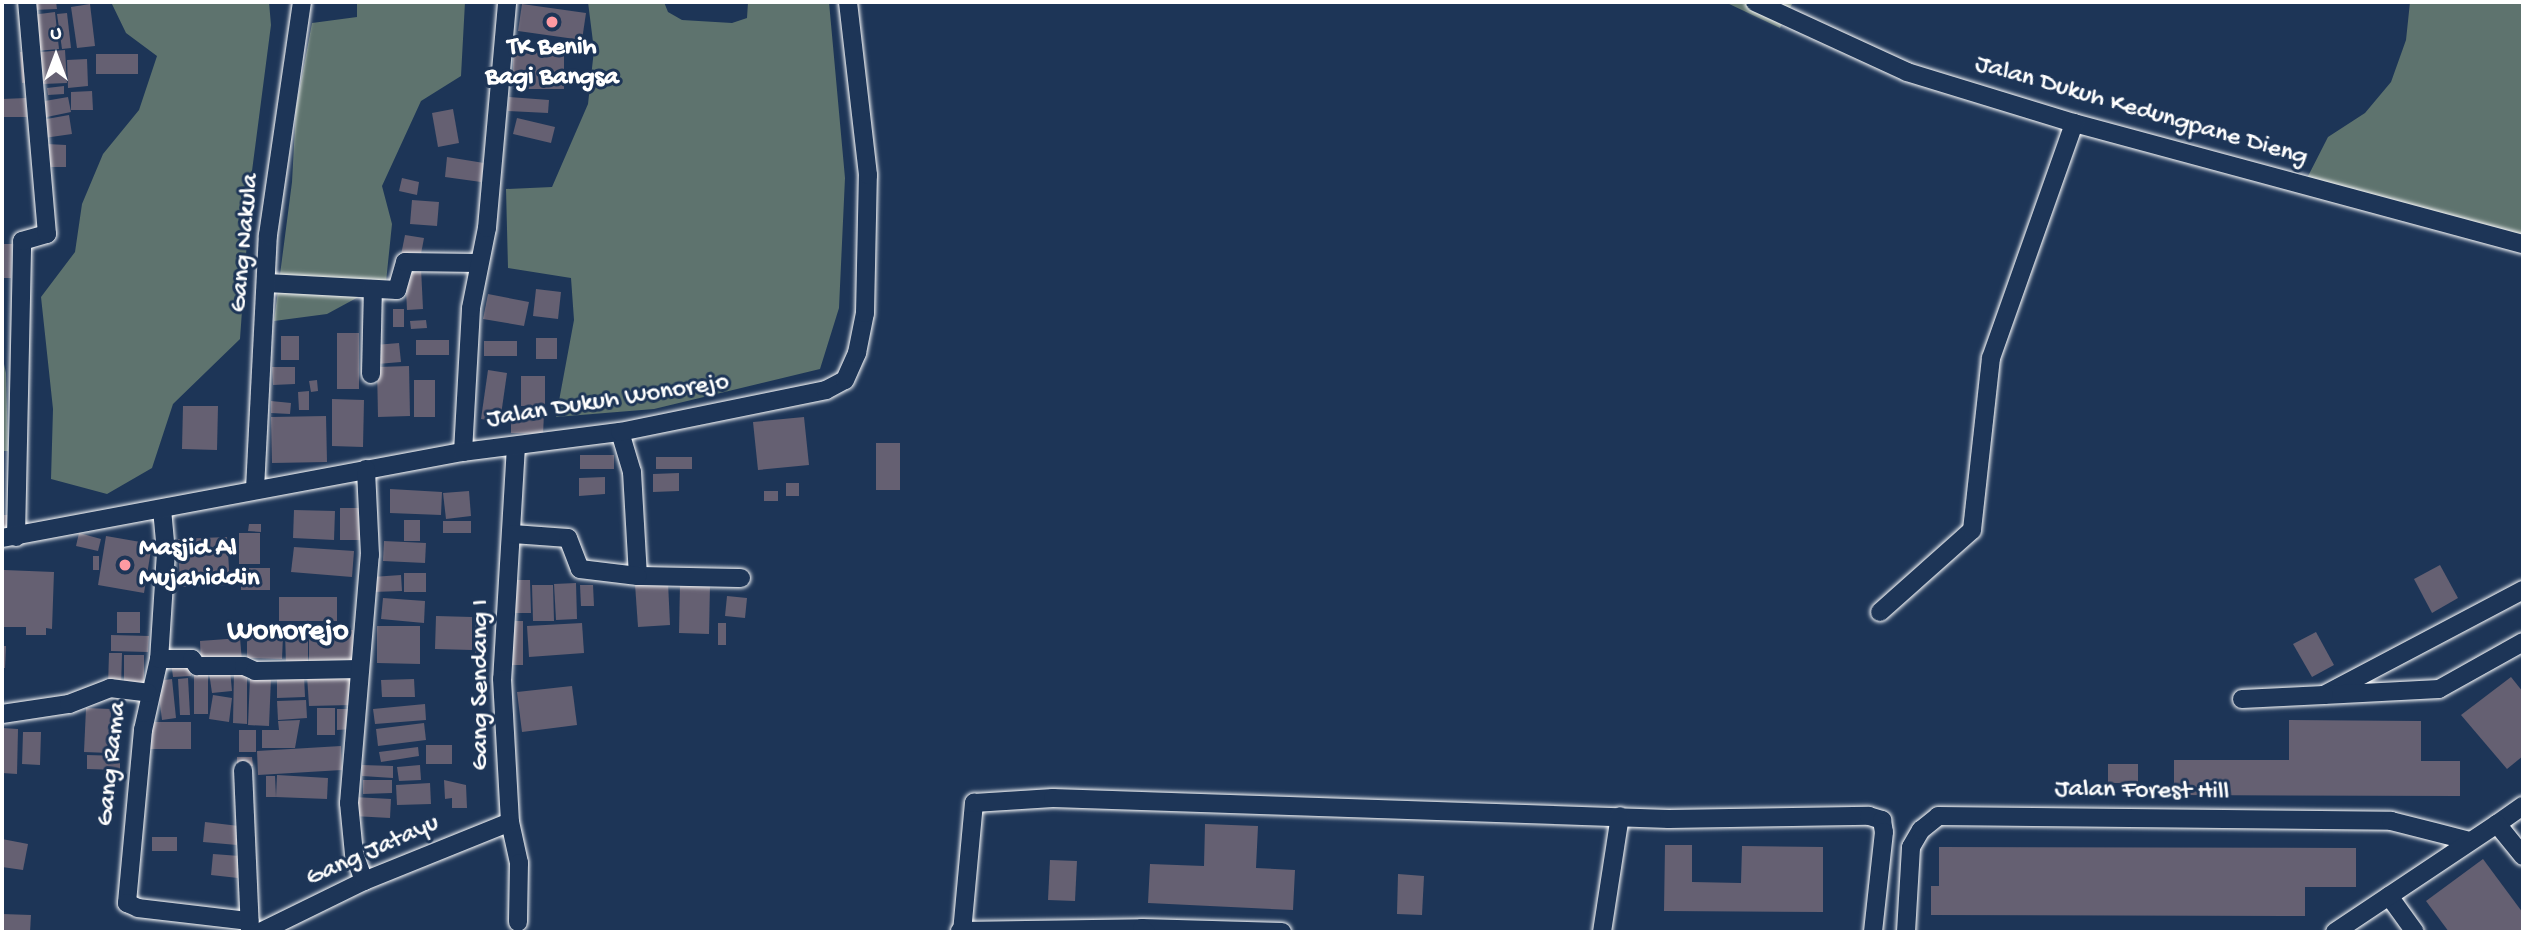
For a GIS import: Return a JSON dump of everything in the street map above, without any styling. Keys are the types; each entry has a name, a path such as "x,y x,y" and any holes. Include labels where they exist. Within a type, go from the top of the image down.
{"street":[{"path":"9,538 22,241 47,234 27,2"},
{"name":"Gang Nakula","path":"255,489 268,235 302,2"},
{"path":"463,452 478,263 487,228 496,152 507,2"},
{"name":"Jalan Dukuh Wonorejo","path":"9,538 255,489 463,452 620,432 826,390 845,380 858,353 864,313 868,175 848,2"},
{"name":"Jalan Dukuh Kedungpane Dieng","path":"1755,2 1907,72 2074,122 2523,244"},
{"path":"1880,612 1972,530 1990,358 2074,122"},
{"path":"267,283 397,290 405,262 478,263"},
{"path":"371,374 373,289"},
{"path":"620,432 632,472 638,576"},
{"name":"Gang Sendang I","path":"516,446 513,534 502,680 510,822 519,863 518,922"},
{"path":"364,881 349,823 370,555 366,469"},
{"name":"Gang Rama","path":"162,509 166,552 159,659 148,693 127,903 138,908 253,928"},
{"path":"513,534 568,538 580,569 638,576 741,578"},
{"path":"2324,695 2523,590"},
{"path":"2242,699 2439,689 2523,642"},
{"path":"159,659 192,659 197,666 244,666 255,671 359,669"},
{"path":"2,714 94,696 110,688 148,693"},
{"path":"243,770 253,928"},
{"path":"1282,932 961,932 974,803 1053,798 1256,808 1620,816 1869,816 1882,820 1883,854 1873,932"},
{"path":"2335,932 2523,806"},
{"path":"1602,932 1620,816"},
{"name":"Jalan Forest Hill","path":"1906,932 1911,846 1920,830 1938,816 2391,821 2470,841"},
{"name":"Gang Jatayu","path":"253,928 510,822"},
{"path":"2497,824 2523,856"},
{"path":"2389,896 2415,932"}],"green space":[{"path":"111,2 269,2 271,25 252,171 240,339 173,404 152,468 107,494 51,479 53,409 41,297 75,252 82,204 103,154 139,110 157,56 126,33"},
{"path":"357,2 465,2 461,76 421,101 382,186 392,224 386,282 327,314 274,321 292,182 296,108 312,23 357,17"},
{"path":"588,2 664,2 668,12 682,20 732,23 747,18 748,2 829,2 845,178 839,308 820,369 654,409 556,417 574,320 571,278 508,268 506,189 552,187 588,104 594,50"},
{"path":"1725,2 1793,2 1780,28"},
{"path":"2410,2 2523,2 2523,253 2303,186 2328,137 2365,113 2391,82 2406,40"},
{"path":"2,355 6,373 8,451 2,451"}],"building":[{"path":"32,2 56,2 57,9 33,10"},
{"path":"90,4 95,46 77,48 71,7"},
{"name":"TK Benih Bagi Bangsa","path":"522,4 586,13 582,40 518,31"},
{"path":"55,12 59,49 36,51 32,15"},
{"path":"67,13 71,48 62,49 57,14"},
{"path":"513,48 564,48 564,89 513,89"},
{"path":"65,50 67,83 43,84 40,52"},
{"path":"20,52 27,52 29,82 22,83"},
{"path":"96,54 138,54 138,74 96,74"},
{"path":"87,59 88,86 68,88 67,60"},
{"path":"64,86 64,94 48,95 47,88"},
{"path":"92,91 93,110 71,110 71,92"},
{"path":"68,97 71,112 42,118 39,102"},
{"path":"509,97 549,100 548,113 508,111"},
{"path":"26,98 27,117 2,117 2,99"},
{"path":"453,109 459,143 438,147 432,113"},
{"path":"69,115 72,134 44,138 41,120"},
{"path":"517,118 555,127 551,143 513,134"},
{"path":"47,144 66,145 66,167 46,167"},
{"path":"447,157 484,163 481,182 445,177"},
{"path":"402,178 419,182 417,195 399,191"},
{"path":"412,200 439,202 437,226 410,224"},
{"path":"405,235 424,238 420,259 401,255"},
{"path":"2,244 12,244 11,278 2,278"},
{"path":"421,268 423,309 407,310 405,269"},
{"path":"536,289 561,292 558,319 533,316"},
{"path":"488,294 529,302 524,326 483,319"},
{"path":"393,309 404,309 404,327 393,327"},
{"path":"426,320 427,328 411,329 410,321"},
{"path":"337,333 359,333 359,389 337,389"},
{"path":"281,336 299,336 299,360 281,360"},
{"path":"536,338 557,338 557,359 536,359"},
{"path":"416,340 449,340 449,355 416,355"},
{"path":"484,341 517,341 517,356 484,356"},
{"path":"399,343 401,362 377,364 375,345"},
{"path":"409,366 410,416 378,417 377,367"},
{"path":"272,367 295,367 295,384 273,385"},
{"path":"488,370 507,373 500,422 481,419"},
{"path":"521,376 545,376 545,406 521,406"},
{"path":"317,380 318,391 311,392 309,381"},
{"path":"414,380 435,380 435,417 414,417"},
{"path":"309,391 309,410 299,410 298,392"},
{"path":"332,399 364,400 363,447 332,446"},
{"path":"271,401 291,403 290,414 271,413"},
{"path":"183,406 218,406 217,450 182,449"},
{"path":"511,414 544,414 543,434 511,433"},
{"path":"326,416 327,462 272,463 271,417"},
{"path":"804,417 809,465 758,470 753,422"},
{"path":"876,443 900,443 900,490 876,490"},
{"path":"580,455 614,455 614,469 580,469"},
{"path":"656,457 692,457 692,469 656,469"},
{"path":"679,473 679,491 653,492 653,474"},
{"path":"605,477 605,494 579,496 579,478"},
{"path":"786,483 799,483 799,496 786,496"},
{"path":"390,489 442,492 441,515 390,513"},
{"path":"469,491 471,516 446,519 443,493"},
{"path":"764,491 778,491 778,501 764,501"},
{"path":"340,508 364,508 364,540 340,540"},
{"path":"294,510 335,511 334,540 293,538"},
{"path":"2,515 12,515 11,536 2,536"},
{"path":"404,520 420,520 420,541 404,541"},
{"path":"443,521 471,521 471,533 443,533"},
{"path":"249,524 261,524 261,532 248,531"},
{"path":"79,533 101,539 98,551 76,546"},
{"path":"239,533 260,533 260,564 239,564"},
{"name":"Masjid Al Mujahiddin","path":"106,536 152,544 144,593 98,585"},
{"path":"227,537 230,585 180,587 178,539"},
{"path":"384,541 426,543 425,563 383,561"},
{"path":"294,547 354,551 352,577 291,572"},
{"path":"93,556 99,556 99,570 93,570"},
{"path":"2440,565 2458,598 2432,613 2414,579"},
{"path":"241,568 270,568 270,590 241,590"},
{"path":"4,570 54,572 52,629 46,628 46,635 26,635 26,627 2,627"},
{"path":"404,573 426,573 426,592 404,592"},
{"path":"401,575 402,591 373,592 372,577"},
{"path":"510,580 530,580 531,613 511,613"},
{"path":"668,582 670,625 638,627 635,584"},
{"path":"576,583 577,619 556,620 554,584"},
{"path":"680,584 710,585 709,634 679,633"},
{"path":"532,585 553,585 554,621 533,621"},
{"path":"580,585 593,585 594,606 581,606"},
{"path":"727,596 747,598 745,618 725,616"},
{"path":"279,597 337,597 337,621 279,621"},
{"path":"383,598 425,601 424,623 381,619"},
{"path":"117,612 140,612 140,633 117,633"},
{"path":"436,616 472,617 472,650 435,649"},
{"path":"475,617 488,617 488,653 475,653"},
{"path":"511,621 523,621 523,665 511,665"},
{"path":"582,623 584,653 529,657 527,626"},
{"path":"718,623 726,623 726,645 718,645"},
{"path":"377,626 420,626 420,664 377,663"},
{"path":"309,630 353,630 353,667 309,667"},
{"path":"285,631 308,631 308,666 286,666"},
{"path":"2316,632 2334,665 2312,677 2293,644"},
{"path":"111,635 149,636 148,652 111,651"},
{"path":"247,635 283,636 282,659 247,658"},
{"path":"240,638 242,661 201,664 200,641"},
{"path":"2,646 6,646 5,668 2,668"},
{"path":"109,653 122,653 121,688 108,687"},
{"path":"124,655 144,655 144,688 124,687"},
{"path":"189,660 191,676 173,677 171,661"},
{"path":"230,670 232,691 212,693 209,672"},
{"path":"234,671 247,672 247,724 233,723"},
{"path":"194,672 208,672 208,714 194,714"},
{"path":"350,673 351,705 309,706 307,675"},
{"path":"304,675 305,697 277,698 277,676"},
{"path":"250,677 271,678 269,726 248,725"},
{"path":"2511,677 2523,692 2523,756 2507,769 2461,715"},
{"path":"188,678 190,715 180,715 178,679"},
{"path":"172,679 176,718 162,720 157,681"},
{"path":"414,679 415,697 382,697 381,680"},
{"path":"572,686 577,725 522,732 517,692"},
{"path":"213,695 232,698 229,722 209,719"},
{"path":"306,700 307,718 278,720 277,701"},
{"path":"425,704 426,720 375,724 373,709"},
{"path":"86,708 111,709 110,753 84,752"},
{"path":"317,708 335,708 335,735 317,735"},
{"path":"337,709 352,709 353,729 337,730"},
{"path":"300,720 295,748 262,748 262,730 279,730 278,721"},
{"path":"2289,720 2421,721 2421,761 2460,761 2460,796 2174,795 2174,760 2289,760"},
{"path":"150,722 191,722 191,749 150,749"},
{"path":"424,723 426,740 378,746 376,729"},
{"path":"2,728 18,729 17,774 2,773"},
{"path":"239,730 256,730 256,752 239,752"},
{"path":"23,732 41,732 40,765 22,764"},
{"path":"426,745 452,745 452,764 426,764"},
{"path":"341,746 342,770 258,775 257,751"},
{"path":"418,747 419,756 381,762 379,752"},
{"path":"87,755 120,756 120,770 87,769"},
{"path":"237,757 252,757 253,766 237,767"},
{"path":"2108,764 2138,764 2138,783 2108,783"},
{"path":"362,765 393,766 393,778 362,776"},
{"path":"420,765 421,780 399,781 397,767"},
{"path":"277,775 328,778 327,799 276,797"},
{"path":"266,776 275,776 276,797 266,797"},
{"path":"363,780 392,780 392,793 363,794"},
{"path":"444,780 466,785 467,808 452,808 452,798 445,799"},
{"path":"430,783 431,804 397,805 396,785"},
{"path":"354,797 391,799 390,818 353,816"},
{"path":"205,822 239,826 237,845 203,842"},
{"path":"1205,824 1258,826 1256,868 1295,870 1293,910 1148,903 1150,864 1204,866"},
{"path":"152,837 177,837 177,851 152,851"},
{"path":"2,839 28,844 23,870 2,867"},
{"path":"1665,845 1692,845 1692,882 1741,883 1742,846 1823,847 1823,912 1664,911"},
{"path":"1939,847 2356,848 2356,887 2305,887 2305,916 1931,915 1931,886 1939,886"},
{"path":"213,854 240,856 238,878 211,875"},
{"path":"2483,859 2523,913 2523,932 2449,932 2426,901"},
{"path":"1050,860 1077,861 1075,901 1048,900"},
{"path":"1398,874 1424,876 1422,915 1397,914"},
{"path":"2,914 31,915 30,932 2,932"}],"place":[{"name":"TK Benih Bagi Bangsa","path":"552,22"},
{"name":"Masjid Al Mujahiddin","path":"125,565"}],"district":[{"name":"Wonorejo","path":"288,633"}]}
